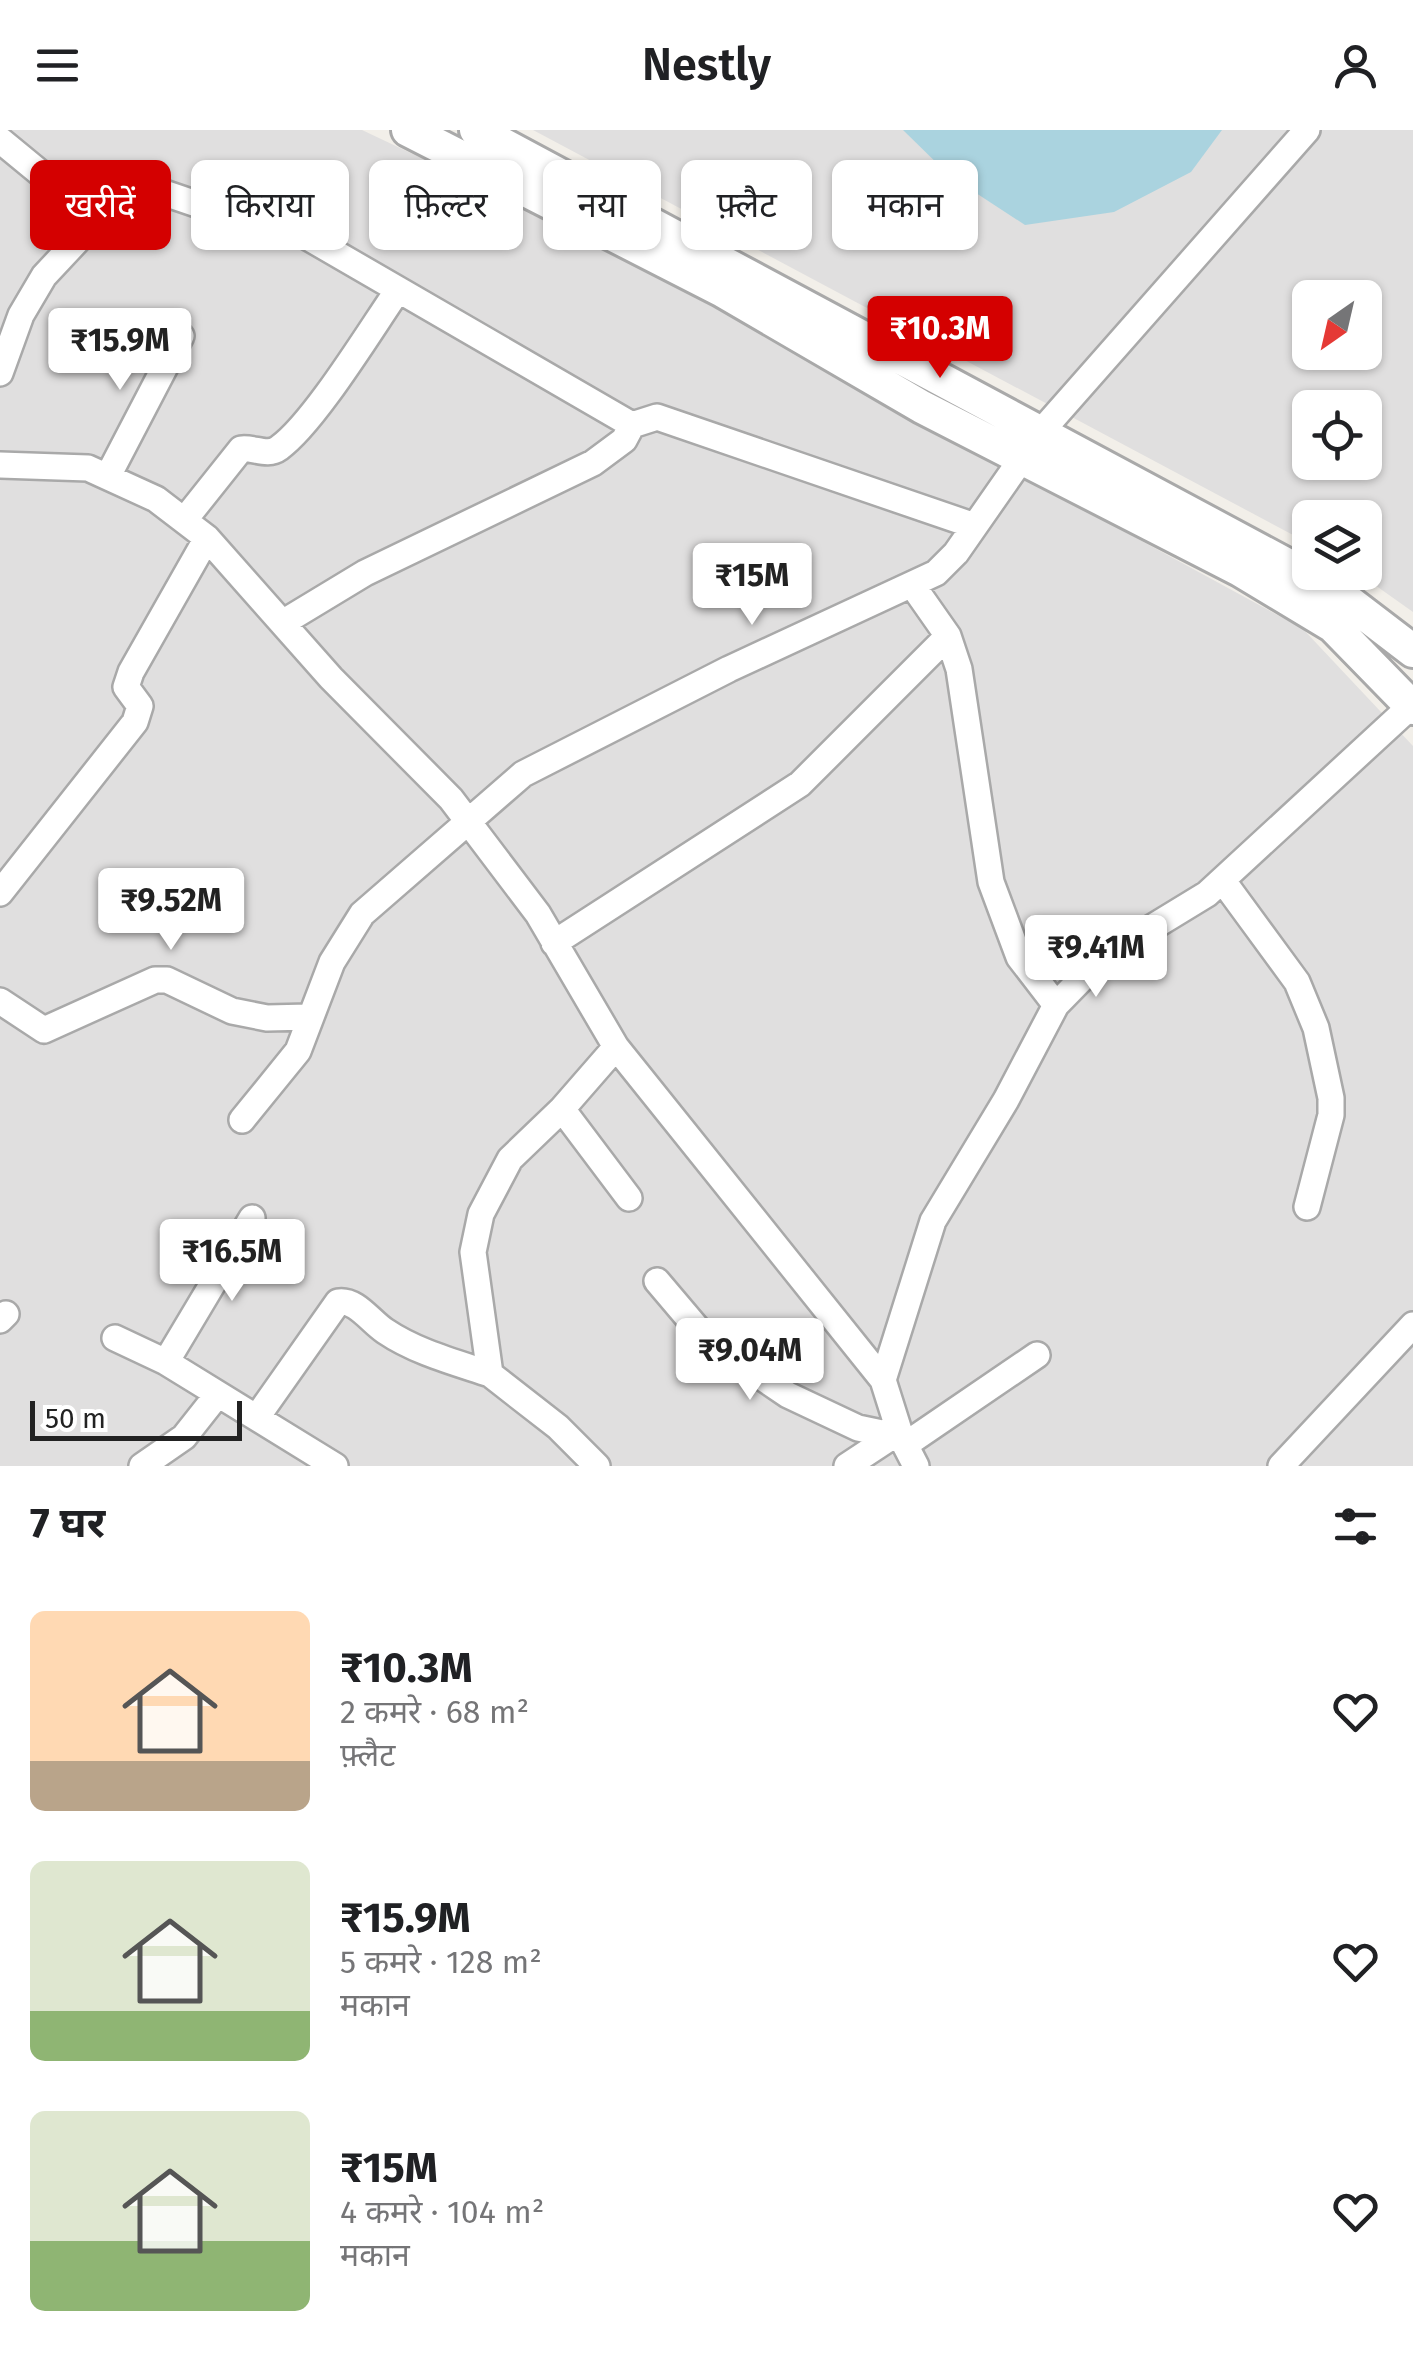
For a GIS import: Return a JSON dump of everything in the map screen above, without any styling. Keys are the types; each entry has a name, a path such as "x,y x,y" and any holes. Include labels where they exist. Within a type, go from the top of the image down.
{"street":[{"path":"408,130 721,290 922,407 1030,446 1332,589 1413,651"},
{"path":"476,130 1030,446 1333,626 1412,707 1223,881 1102,958 1056,1005 932,1221 883,1380"},
{"path":"242,1120 298,1051 332,962 362,914 523,774 604,730 936,573 956,553 1030,446 1307,130"},
{"path":"0,140 30,165"},
{"path":"171,194 220,212 241,210 273,217 632,425"},
{"path":"0,373 21,315 44,276 68,250"},
{"path":"186,518 241,450 280,448 316,406 398,290"},
{"path":"108,476 182,336"},
{"path":"284,622 365,572 593,463 624,440 632,425 657,417 972,525"},
{"path":"0,466 71,465 108,476 186,518 331,678 468,820 554,943 616,1047 883,1380 904,1446"},
{"path":"0,892 135,722 140,706 126,687 130,672 207,538"},
{"path":"913,586 948,636 979,784 991,882 1019,957 1056,1005"},
{"path":"554,943 800,784 948,636"},
{"path":"1223,881 1298,982 1316,1028 1331,1115 1307,1207"},
{"path":"0,1001 44,1030 155,980 167,980 232,1012 267,1018 309,1018"},
{"path":"490,1374 473,1252 481,1214 510,1159 562,1109 616,1047"},
{"path":"562,1109 629,1198"},
{"path":"166,1362 252,1218"},
{"path":"657,1281 707,1340 788,1395 904,1446"},
{"path":"257,1417 338,1302 353,1304 374,1323 413,1347 490,1374 558,1427 598,1466"},
{"path":"1281,1466 1413,1325"},
{"path":"116,1338 166,1362 335,1466"},
{"path":"846,1466 904,1446 1037,1355"},
{"path":"142,1466 184,1437 218,1394"}],"shaded area":[{"path":"0,130 362,130 426,160 369,160 369,250 523,250 523,206 543,215 543,250 609,250 1303,629 1413,746 1413,1466 0,1466"},
{"path":"533,130 1413,130 1413,612 1382,590 1382,500 1292,500 1292,534 758,250 812,250 812,160 681,160 681,209 661,198 661,160 589,160"}],"water":[{"path":"903,130 1222,130 1191,172 1114,212 1025,225 978,194 978,160 934,160"}]}
